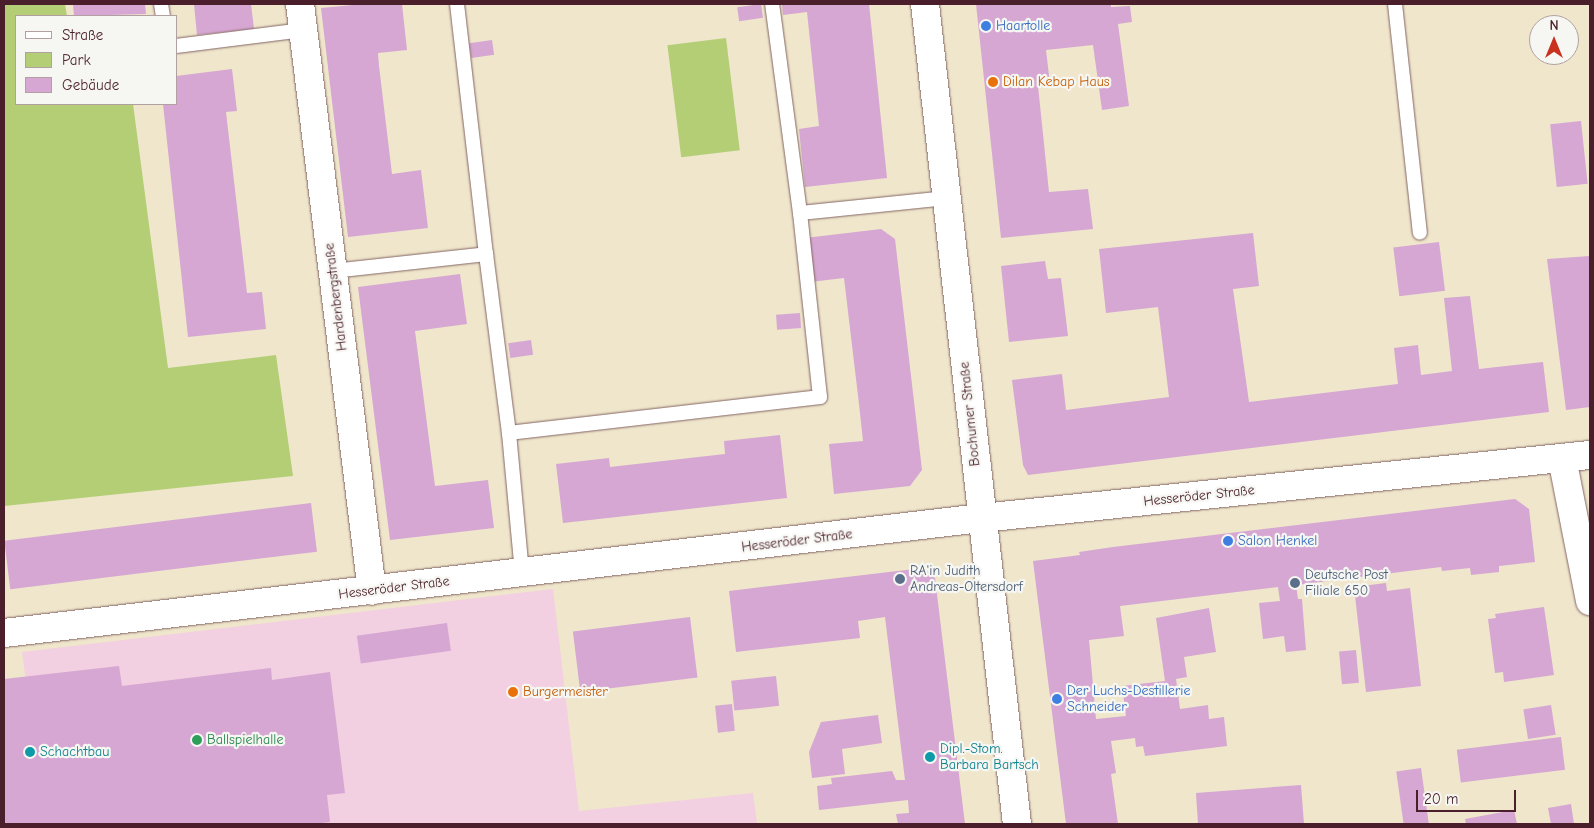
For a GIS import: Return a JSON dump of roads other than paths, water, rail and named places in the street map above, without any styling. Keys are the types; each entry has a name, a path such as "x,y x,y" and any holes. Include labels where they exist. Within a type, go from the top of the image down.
{"street":[{"name":"Hardenbergstraße","path":"300,4 372,590"},
{"name":"Bochumer Straße","path":"925,4 1018,824"},
{"name":"Hesseröder Straße","path":"4,633 982,518 1590,455"},
{"path":"1562,458 1590,601"}],"lane":[{"path":"457,4 509,433 522,573"},
{"path":"509,433 820,397 800,213 772,4"},
{"path":"1395,4 1420,233"},
{"path":"178,46 303,30"},
{"path":"800,213 947,198"},
{"path":"333,271 486,254"}],"place":[{"name":"Haartolle","path":"986,26"},
{"name":"Dilan Kebap Haus","path":"993,82"},
{"name":"Salon Henkel","path":"1228,541"},
{"name":"RA'in Judith Andreas-Oltersdorf","path":"900,579"},
{"name":"Deutsche Post Filiale 650","path":"1295,583"},
{"name":"Burgermeister","path":"513,692"},
{"name":"Der Luchs-Destillerie Schneider","path":"1057,699"},
{"name":"Ballspielhalle","path":"197,740"},
{"name":"Schachtbau","path":"30,752"},
{"name":"Dipl.-Stom. Barbara Bartsch","path":"930,757"}]}
